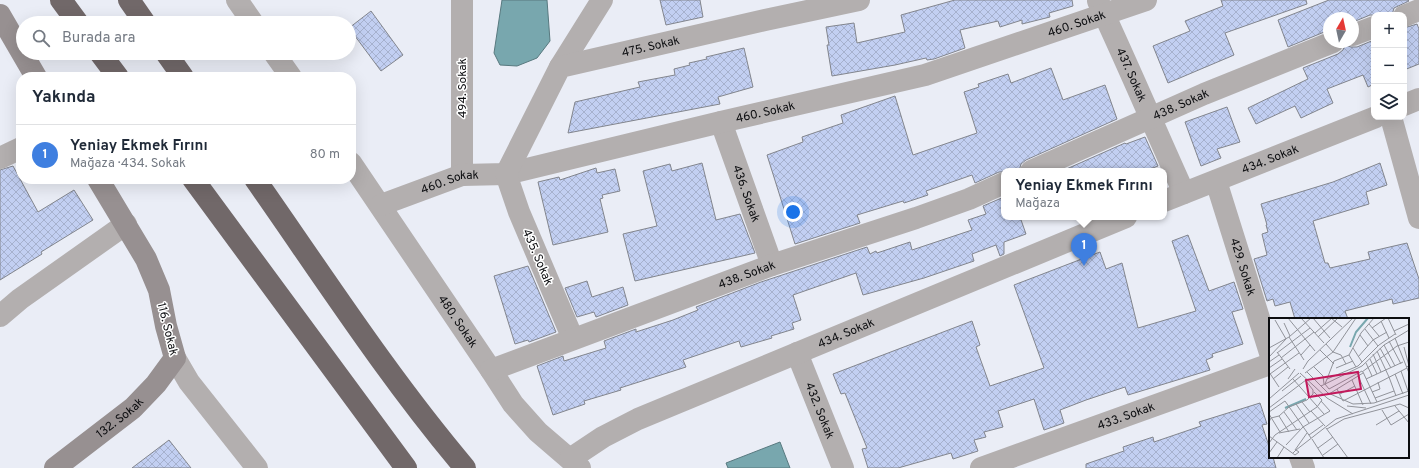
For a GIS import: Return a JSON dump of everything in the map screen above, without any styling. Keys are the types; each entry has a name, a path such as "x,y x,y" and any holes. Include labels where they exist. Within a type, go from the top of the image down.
{"highway":[{"path":"61,0 73,16"},
{"path":"129,0 140,16"},
{"path":"105,60 114,72"},
{"path":"171,60 179,72"},
{"path":"197,184 406,468"},
{"path":"258,184 379,357 433,430 464,468"}],"main road":[{"path":"0,15 16,43"},
{"path":"26,60 33,72"},
{"name":"116. Sokak","path":"101,184 146,259 159,290 166,326 175,358"},
{"name":"132. Sokak","path":"55,468 134,408 156,384 175,358"}],"street":[{"path":"237,0 248,16"},
{"name":"494. Sokak","path":"462,0 462,175"},
{"path":"506,174 560,67 602,0"},
{"name":"475. Sokak","path":"560,67 859,0"},
{"name":"460. Sokak","path":"381,206 462,175 506,174 924,75 1101,7 1146,0"},
{"name":"437. Sokak","path":"1101,7 1128,63 1150,118 1184,193"},
{"path":"1407,15 1419,10"},
{"path":"1359,32 1371,28"},
{"name":"438. Sokak","path":"1038,168 1204,94 1323,46"},
{"path":"279,60 287,72"},
{"path":"1407,104 1419,99"},
{"name":"434. Sokak","path":"1167,201 1371,119"},
{"path":"1392,120 1419,218"},
{"name":"436. Sokak","path":"721,122 772,264"},
{"path":"0,158 16,150"},
{"name":"480. Sokak","path":"356,169 513,404 538,432 575,464"},
{"name":"435. Sokak","path":"506,174 519,212 573,339"},
{"name":"429. Sokak","path":"1216,180 1269,350"},
{"name":"438. Sokak","path":"491,370 772,264 916,218 1001,184"},
{"name":"434. Sokak","path":"575,464 603,437 638,419 1119,220"},
{"path":"0,316 20,299 126,224"},
{"name":"432. Sokak","path":"797,352 843,468"},
{"name":"116. Sokak","path":"175,358 189,382 256,468"},
{"name":"433. Sokak","path":"981,468 1269,364"},
{"path":"1300,458 1304,468"}],"water":[{"path":"502,0 547,0 550,41 537,58 517,66 500,65 494,53"},
{"path":"780,442 790,468 728,468 726,463"}],"building":[{"path":"660,0 700,0 703,17 666,25"},
{"path":"955,0 1072,0 1073,6 1049,13 1050,17 1022,24 1022,20 1000,27 998,21 960,30 965,48 934,59 927,60 926,58 832,76 826,27 854,23 857,43 905,32 901,15"},
{"path":"1221,0 1306,0 1307,4 1225,33 1234,55 1168,83 1153,46 1190,31 1185,21 1223,6"},
{"path":"1329,0 1409,1 1394,8 1393,12 1371,12 1371,15 1359,20 1359,12 1323,12 1323,32 1288,47 1278,20"},
{"path":"371,11 403,55 381,71 356,37 356,23"},
{"path":"1417,24 1419,29 1419,64 1407,69 1407,48 1407,27"},
{"path":"1371,41 1371,86 1368,87 1363,75 1327,89 1333,103 1301,118 1295,106 1256,124 1248,108 1308,79 1303,68 1338,54 1344,48 1359,48 1359,46"},
{"path":"744,48 753,87 718,97 720,104 568,133 575,102 640,87 638,82 675,75 674,69 690,65 689,63 707,59 706,57"},
{"path":"1051,68 1063,100 1105,85 1117,119 1026,160 1021,164 1020,168 1001,168 1001,172 975,183 972,175 926,191 928,195 857,215 860,223 795,244 767,155 803,142 802,137 843,123 841,115 895,96 913,155 977,133 964,92 979,87 978,84 1008,74 1011,83"},
{"path":"1227,107 1240,142 1217,149 1221,158 1201,166 1185,122"},
{"path":"1145,137 1158,166 1153,168 1069,168 1125,143 1126,144"},
{"path":"702,163 716,220 740,214 755,253 635,281 623,234 657,226 643,171 670,164 672,171"},
{"path":"1380,163 1387,185 1366,192 1369,204 1313,221 1325,263 1328,263 1330,268 1370,259 1368,252 1407,243 1419,279 1419,298 1393,304 1392,299 1345,311 1348,318 1295,318 1290,302 1275,306 1273,299 1267,301 1254,259 1267,255 1262,234 1268,232 1261,204 1333,182"},
{"path":"13,166 16,172 16,184 23,184 38,212 74,190 93,220 41,252 42,254 0,280 0,170"},
{"path":"596,168 597,173 615,169 620,191 602,195 603,198 600,199 608,232 553,245 538,182 559,177 560,180"},
{"path":"1001,198 1001,220 1021,220 1026,234 1004,242 1004,254 1000,256 996,245 972,254 974,261 924,278 863,295 856,273 793,295 801,320 792,323 794,329 771,336 772,338 741,347 739,341 683,360 686,367 620,388 621,390 584,401 585,404 553,415 537,366 563,356 564,361 606,348 604,341 636,329 636,332 673,320 698,310 696,307 761,282 867,247 870,254 910,242 912,250 972,230 968,220 986,214 983,206"},
{"path":"1188,235 1209,291 1234,282 1243,309 1232,312 1243,344 1212,354 1213,357 1206,360 1210,370 1128,395 1125,387 1086,400 1060,410 1064,423 1044,430 1034,399 998,411 1003,427 984,432 986,437 974,440 978,451 953,459 951,453 898,468 868,468 862,449 867,448 845,393 841,394 833,374 972,321 980,345 976,347 990,386 1044,368 1014,285 1100,252 1106,269 1122,263 1138,328 1196,311 1172,241"},
{"path":"528,266 556,332 529,342 528,340 515,344 494,276"},
{"path":"587,281 592,297 623,287 628,305 596,317 594,312 577,317 565,288"},
{"path":"1260,403 1267,424 1262,425 1269,446 1269,458 1273,458 1276,468 1086,468 1086,464 1124,451 1123,447 1153,437 1154,442 1201,426 1199,422"},
{"path":"169,440 191,468 132,468"}],"place":[{"name":"Yeniay Ekmek Fırını","path":"1084,266"}]}
